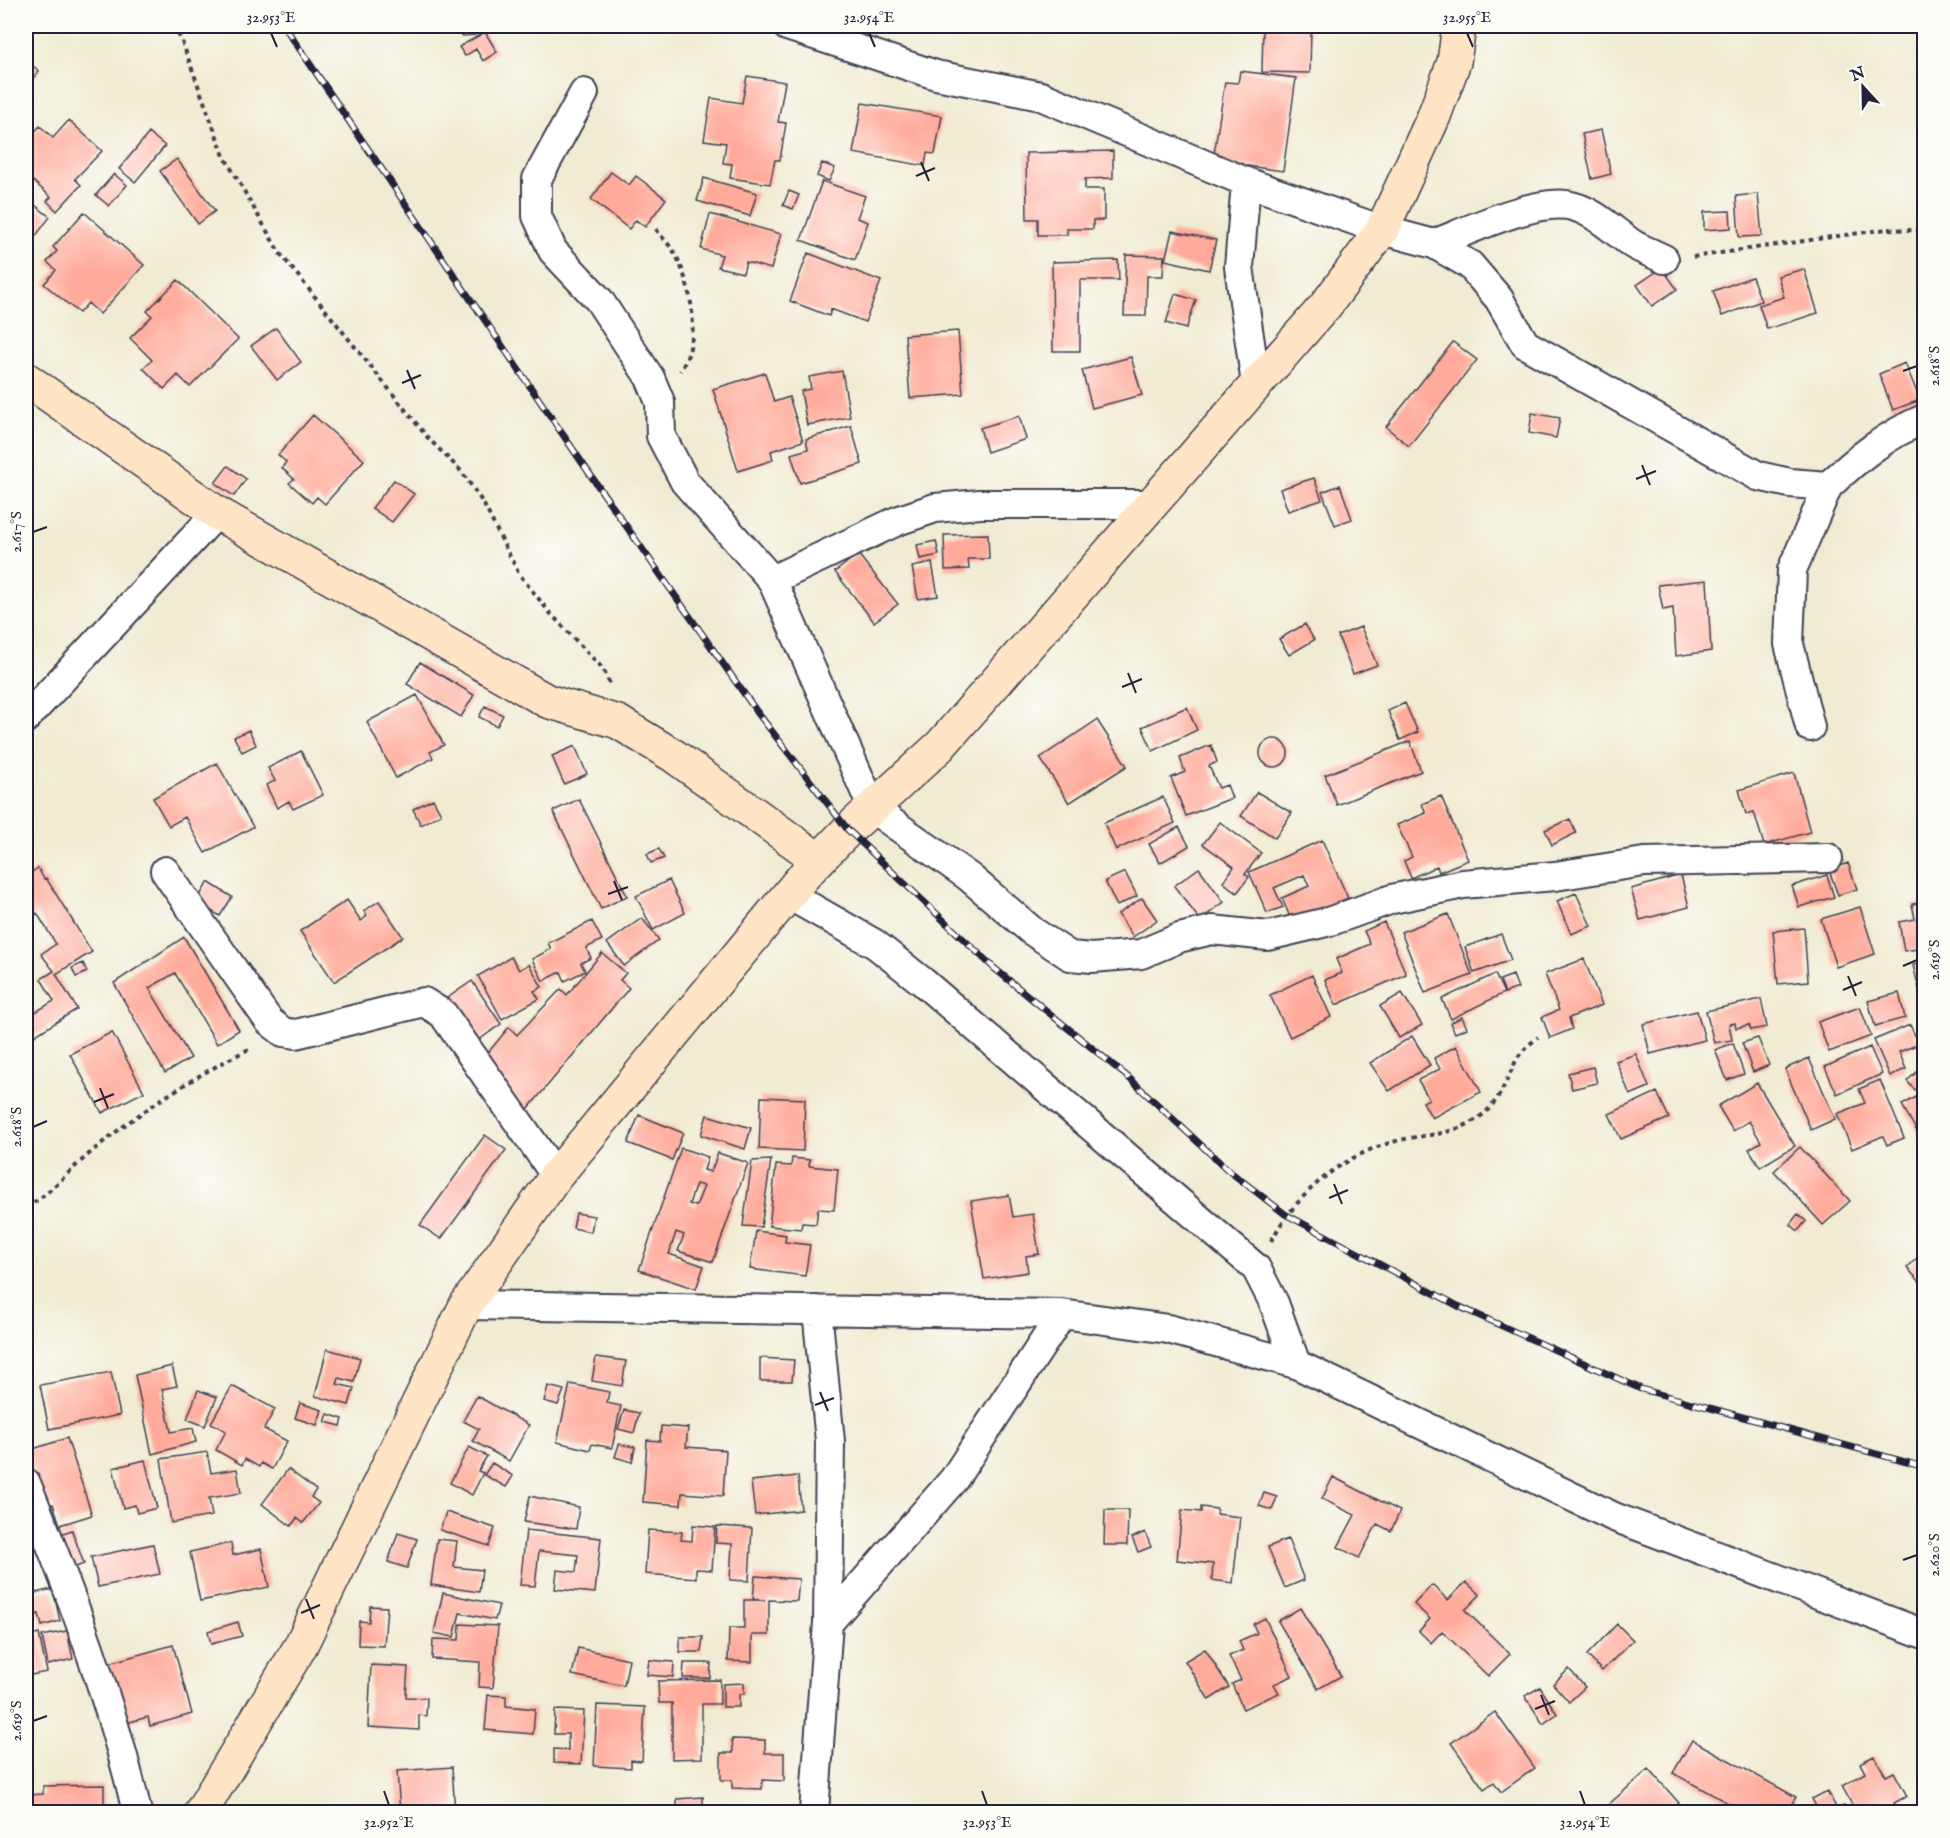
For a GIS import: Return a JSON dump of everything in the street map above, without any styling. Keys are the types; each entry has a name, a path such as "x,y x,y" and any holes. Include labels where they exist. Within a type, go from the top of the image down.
{"main road":[{"path":"201,1812 300,1647 466,1305 556,1176 819,860 848,830 873,810 940,746 1326,305 1382,230 1434,116 1454,62 1459,26"},
{"path":"26,379 217,513 547,701 618,722 674,756 819,860"}],"street":[{"path":"787,26 936,75 1041,96 1246,182 1382,230 1434,244 1470,266 1499,299 1525,344 1572,373 1758,476 1790,483 1828,486"},
{"path":"584,93 537,179 537,216 553,251 599,300 650,378 660,402 661,436 685,482 772,580 873,810 969,877 1032,931 1070,956 1092,958 1141,954 1179,938 1212,930 1268,936 1331,921 1392,898 1463,884 1556,876 1644,862 1828,858"},
{"path":"1246,182 1239,267 1256,384"},
{"path":"1434,244 1502,218 1536,208 1567,205 1603,221 1635,245 1664,259"},
{"path":"1810,727 1790,644 1792,570 1828,486 1863,454 1900,429 1924,419"},
{"path":"772,580 897,521 935,508 980,504 1154,504"},
{"path":"26,718 217,513"},
{"path":"165,871 269,1021 283,1032 296,1034 424,1002 443,1014 556,1176"},
{"path":"789,895 874,944 914,975 1256,1268 1274,1303 1296,1364"},
{"path":"466,1305 1062,1314 1168,1329 1296,1364 1614,1516 1924,1634"},
{"path":"814,1812 828,1623 830,1441 817,1310"},
{"path":"828,1623 954,1479 1062,1314"},
{"path":"26,1483 71,1595 124,1754 137,1812"}],"path":[{"path":"173,26 181,39 224,156 279,252 413,420 462,472 483,503 519,574 550,613 603,669 616,696 618,722"},
{"path":"656,230 675,255 692,306 694,332 684,365 660,402"},
{"path":"1664,259 1699,257 1809,239 1887,230 1924,231"},
{"path":"26,1208 44,1197 89,1154 159,1100 210,1069 283,1032"},
{"path":"1256,1268 1286,1214 1330,1171 1363,1154 1405,1139 1440,1136 1475,1120 1495,1104 1519,1055 1538,1037"}],"building":[{"path":"461,26 474,26 475,35 462,36"},
{"path":"1263,27 1311,28 1310,73 1262,72"},
{"path":"485,32 497,52 483,61 476,49 465,56 459,47"},
{"path":"26,60 39,71 26,88"},
{"path":"1240,71 1296,78 1283,171 1213,161 1225,82 1238,83"},
{"path":"747,76 785,82 778,122 786,123 780,160 775,160 770,184 730,178 732,164 723,163 726,143 704,140 711,98 742,103"},
{"path":"862,103 942,116 935,154 927,153 925,166 853,153"},
{"path":"69,120 102,151 75,179 81,185 57,211 47,201 51,197 33,181 26,189 26,141 40,126 53,138"},
{"path":"1601,130 1611,174 1592,179 1582,134"},
{"path":"149,133 165,146 135,182 119,169"},
{"path":"1113,151 1113,178 1085,179 1085,189 1104,189 1104,220 1093,220 1093,229 1067,229 1067,235 1038,235 1038,219 1027,219 1026,153"},
{"path":"177,159 215,211 198,224 160,171"},
{"path":"822,163 835,168 829,181 817,176"},
{"path":"611,172 629,185 636,176 666,199 645,227 636,220 629,229 591,199"},
{"path":"114,174 127,185 109,206 96,195"},
{"path":"704,178 757,193 750,216 697,201"},
{"path":"822,181 865,196 857,218 868,222 855,260 801,240"},
{"path":"789,191 799,195 793,209 783,205"},
{"path":"1758,194 1762,236 1739,237 1736,196"},
{"path":"26,198 50,217 35,237 26,229"},
{"path":"1730,211 1731,228 1704,230 1704,212"},
{"path":"84,212 144,265 100,314 88,303 79,313 44,284 56,270 47,262 57,251 53,247"},
{"path":"710,214 781,234 771,269 746,262 743,273 718,267 722,255 701,249"},
{"path":"1172,231 1216,240 1209,270 1165,260"},
{"path":"808,253 881,281 865,322 831,309 829,316 790,301"},
{"path":"1126,255 1164,256 1163,276 1147,276 1146,316 1124,316"},
{"path":"1118,260 1119,280 1080,280 1080,351 1053,351 1052,262"},
{"path":"1662,268 1677,289 1652,306 1637,285"},
{"path":"1804,269 1818,313 1767,329 1759,305 1784,297 1778,276"},
{"path":"1752,277 1761,301 1722,316 1713,291"},
{"path":"178,280 238,339 190,387 178,375 164,389 143,368 152,360 130,338 152,316 147,311"},
{"path":"1175,294 1196,300 1186,329 1166,323"},
{"path":"276,328 301,362 277,380 251,346"},
{"path":"958,331 963,394 910,398 905,335"},
{"path":"1453,342 1477,360 1409,446 1386,427"},
{"path":"1131,357 1142,395 1092,408 1082,370"},
{"path":"1905,363 1920,400 1893,410 1879,374"},
{"path":"842,371 850,417 807,425 801,391 811,389 809,377"},
{"path":"765,373 774,402 789,397 803,441 771,451 773,460 738,471 713,389"},
{"path":"1532,413 1560,418 1556,438 1529,433"},
{"path":"313,415 364,460 325,504 317,497 312,503 289,483 294,479 282,468 286,462 278,455"},
{"path":"1019,416 1026,439 987,452 980,428"},
{"path":"851,426 862,464 800,483 791,454 808,449 806,439"},
{"path":"228,466 246,479 234,496 215,483"},
{"path":"1314,478 1322,500 1288,511 1280,489"},
{"path":"394,480 414,494 392,522 372,508"},
{"path":"1340,485 1352,519 1335,525 1322,492"},
{"path":"988,534 989,559 968,559 969,569 945,570 944,535"},
{"path":"936,541 939,555 920,559 917,545"},
{"path":"858,554 898,604 874,622 835,572"},
{"path":"932,563 938,596 918,599 912,567"},
{"path":"1707,580 1711,651 1676,656 1673,608 1663,610 1658,585"},
{"path":"1305,624 1314,640 1289,655 1279,639"},
{"path":"1361,627 1377,665 1353,674 1338,636"},
{"path":"420,662 474,695 461,717 407,684"},
{"path":"417,695 444,745 430,752 433,758 396,778 367,722"},
{"path":"1405,703 1418,732 1400,740 1388,711"},
{"path":"485,706 503,715 497,726 479,717"},
{"path":"1187,707 1197,730 1153,751 1142,727"},
{"path":"1097,720 1127,766 1069,803 1040,758"},
{"path":"249,730 256,745 242,752 234,737"},
{"path":"1274,739 1284,743 1288,753 1284,763 1274,767 1264,763 1260,753 1264,743"},
{"path":"1410,741 1421,771 1337,805 1325,775"},
{"path":"1211,745 1217,762 1209,766 1219,788 1227,785 1232,798 1186,816 1171,778 1185,772 1180,758"},
{"path":"575,746 587,774 564,784 552,756"},
{"path":"301,751 323,795 293,809 289,801 277,808 266,785 275,781 268,768"},
{"path":"217,763 253,827 205,853 185,817 169,826 153,798"},
{"path":"1794,773 1810,832 1764,845 1754,812 1746,814 1739,790"},
{"path":"1257,792 1292,813 1275,838 1241,816"},
{"path":"1441,796 1468,860 1439,872 1437,866 1411,878 1404,861 1412,857 1397,825 1426,813 1422,804"},
{"path":"1163,797 1175,823 1116,850 1104,823"},
{"path":"433,799 441,814 421,825 413,809"},
{"path":"579,799 627,896 601,909 553,811"},
{"path":"1570,819 1576,833 1552,845 1545,830"},
{"path":"1220,822 1261,853 1245,874 1249,877 1237,893 1223,882 1234,867 1203,844"},
{"path":"1179,827 1189,846 1160,863 1149,844"},
{"path":"1322,840 1348,898 1292,922 1282,898 1309,886 1304,875 1274,888 1283,907 1267,913 1249,872"},
{"path":"659,849 664,858 651,863 647,854"},
{"path":"1848,863 1857,889 1838,895 1829,870"},
{"path":"38,868 92,952 56,974 77,1009 28,1040 26,1000 34,1013 54,1001 41,979 54,971 41,954 56,944 37,913 26,920 26,876"},
{"path":"1199,868 1224,902 1200,920 1174,886"},
{"path":"1125,872 1137,896 1117,906 1105,881"},
{"path":"1681,875 1689,907 1640,920 1631,889"},
{"path":"1827,875 1834,897 1799,907 1792,886"},
{"path":"669,880 685,913 653,930 636,896"},
{"path":"208,882 232,897 220,916 196,902"},
{"path":"1576,893 1591,926 1571,934 1557,901"},
{"path":"1142,898 1157,920 1133,937 1118,914"},
{"path":"347,900 361,921 367,916 364,911 379,901 403,937 334,982 300,931"},
{"path":"1924,902 1924,948 1904,951 1899,922 1915,919 1912,904"},
{"path":"1860,907 1875,954 1836,967 1821,919"},
{"path":"1448,914 1472,975 1425,993 1401,932"},
{"path":"642,918 659,940 624,966 607,943"},
{"path":"592,921 602,940 586,948 591,958 581,963 585,971 565,981 561,972 543,981 532,959 551,949 548,943"},
{"path":"1384,922 1406,974 1336,1005 1325,980 1342,973 1336,959 1370,944 1364,931"},
{"path":"1804,928 1808,981 1778,984 1773,931"},
{"path":"1501,934 1511,960 1474,973 1465,947"},
{"path":"184,937 239,1030 217,1044 175,973 149,988 191,1058 165,1073 114,983"},
{"path":"602,953 626,973 620,980 629,988 527,1110 482,1060 509,1027 517,1035 561,989 567,995"},
{"path":"511,957 519,970 529,964 542,987 534,991 539,999 502,1019 478,976"},
{"path":"1584,959 1602,1005 1569,1018 1572,1029 1550,1038 1542,1017 1559,1010 1545,974"},
{"path":"1924,962 1924,1008 1913,965"},
{"path":"83,963 87,972 76,977 72,968"},
{"path":"1495,974 1504,993 1451,1019 1442,999"},
{"path":"1312,975 1331,1017 1290,1037 1270,995"},
{"path":"1513,975 1518,988 1505,993 1500,980"},
{"path":"472,981 501,1024 476,1042 446,999"},
{"path":"1402,993 1422,1025 1399,1038 1380,1006"},
{"path":"1899,993 1905,1018 1875,1026 1868,1001"},
{"path":"1761,999 1767,1027 1751,1030 1749,1025 1736,1028 1735,1023 1729,1024 1732,1040 1714,1043 1706,1011"},
{"path":"1860,1007 1871,1036 1829,1052 1818,1022"},
{"path":"1697,1011 1705,1040 1650,1054 1643,1024"},
{"path":"1462,1017 1467,1028 1455,1033 1450,1023"},
{"path":"1910,1025 1919,1044 1899,1052 1906,1069 1890,1076 1874,1040"},
{"path":"112,1032 144,1092 102,1113 70,1054"},
{"path":"1412,1036 1430,1065 1389,1091 1370,1063"},
{"path":"1758,1038 1769,1065 1753,1072 1742,1043"},
{"path":"1733,1043 1744,1074 1727,1080 1715,1050"},
{"path":"1456,1046 1481,1092 1432,1118 1423,1102 1429,1099 1418,1080 1440,1069 1434,1058"},
{"path":"1870,1047 1882,1074 1837,1094 1825,1067"},
{"path":"1636,1054 1649,1087 1630,1095 1616,1061"},
{"path":"1809,1058 1835,1119 1811,1130 1785,1069"},
{"path":"1593,1067 1597,1083 1572,1089 1568,1073"},
{"path":"1918,1071 1924,1082 1915,1090 1907,1081"},
{"path":"1880,1080 1904,1138 1887,1145 1883,1136 1852,1149 1837,1114 1865,1103 1859,1089"},
{"path":"1757,1083 1795,1146 1760,1167 1749,1149 1761,1142 1749,1121 1733,1131 1718,1106"},
{"path":"1657,1092 1669,1118 1621,1139 1609,1114"},
{"path":"1923,1093 1924,1138 1922,1140 1902,1105"},
{"path":"761,1097 805,1099 803,1151 759,1149"},
{"path":"639,1115 683,1133 672,1160 628,1143"},
{"path":"707,1115 751,1128 745,1149 701,1135"},
{"path":"485,1135 506,1150 441,1239 420,1225"},
{"path":"1800,1147 1850,1201 1823,1225 1774,1171"},
{"path":"681,1148 708,1157 704,1170 711,1172 718,1153 748,1163 713,1262 678,1251 684,1235 676,1232 669,1254 704,1266 696,1289 639,1270","holes":["696,1184 704,1186 696,1206 689,1204"]},
{"path":"792,1158 810,1160 809,1166 838,1169 834,1210 818,1209 816,1224 802,1223 801,1229 769,1226 776,1165 791,1166"},
{"path":"771,1160 761,1227 743,1226 752,1161"},
{"path":"1009,1195 1013,1217 1033,1214 1039,1254 1026,1256 1028,1272 984,1279 971,1201"},
{"path":"576,1213 594,1216 591,1232 573,1228"},
{"path":"1798,1214 1806,1221 1798,1231 1790,1224"},
{"path":"756,1231 786,1235 785,1242 810,1245 805,1276 750,1269"},
{"path":"1924,1251 1924,1286 1907,1268"},
{"path":"327,1349 360,1358 354,1382 339,1378 337,1384 354,1388 349,1405 315,1396"},
{"path":"596,1357 626,1361 622,1386 592,1381"},
{"path":"760,1358 794,1360 792,1381 760,1381"},
{"path":"172,1366 177,1386 162,1389 171,1432 193,1428 196,1442 152,1454 135,1375"},
{"path":"111,1372 120,1415 49,1429 40,1385"},
{"path":"570,1384 609,1392 607,1403 621,1406 612,1448 592,1444 590,1450 557,1442"},
{"path":"232,1386 275,1409 264,1429 287,1441 272,1469 261,1463 259,1467 245,1459 242,1465 216,1450 226,1431 211,1423"},
{"path":"548,1386 564,1390 558,1405 544,1401"},
{"path":"198,1390 217,1397 205,1426 187,1419"},
{"path":"477,1396 529,1425 509,1461 473,1441 479,1429 463,1421"},
{"path":"300,1403 322,1410 317,1425 295,1418"},
{"path":"624,1410 639,1413 634,1433 618,1429"},
{"path":"328,1414 343,1419 341,1426 325,1422"},
{"path":"661,1426 688,1428 686,1447 726,1450 723,1496 682,1493 681,1505 643,1502 647,1440 660,1441"},
{"path":"67,1438 92,1515 60,1525 53,1504 45,1506 27,1451"},
{"path":"619,1444 635,1447 632,1462 615,1457"},
{"path":"469,1447 487,1456 478,1471 483,1473 472,1495 450,1483"},
{"path":"207,1452 211,1473 237,1469 241,1493 209,1498 212,1516 171,1523 161,1459"},
{"path":"145,1460 157,1508 137,1513 135,1505 123,1508 113,1468"},
{"path":"492,1463 513,1476 506,1487 484,1475"},
{"path":"288,1469 316,1490 311,1497 319,1503 303,1523 297,1518 291,1526 262,1504"},
{"path":"798,1476 801,1510 755,1515 751,1481"},
{"path":"1333,1477 1400,1511 1391,1531 1377,1524 1359,1558 1338,1547 1355,1515 1322,1499"},
{"path":"1264,1493 1277,1497 1272,1510 1259,1506"},
{"path":"530,1496 579,1507 576,1529 524,1522"},
{"path":"1201,1507 1217,1509 1217,1514 1240,1517 1233,1583 1212,1580 1213,1564 1177,1560 1182,1510 1201,1512"},
{"path":"1105,1510 1128,1510 1127,1545 1104,1545"},
{"path":"446,1512 495,1528 489,1546 440,1530"},
{"path":"693,1525 715,1527 712,1570 696,1569 696,1578 645,1574 648,1530 682,1532 681,1540 692,1541"},
{"path":"717,1526 752,1528 749,1581 730,1580 732,1544 716,1543"},
{"path":"72,1530 84,1564 64,1571 52,1537"},
{"path":"526,1530 601,1538 595,1593 555,1589 557,1570 576,1572 578,1555 539,1551 535,1586 520,1585"},
{"path":"1145,1532 1151,1547 1138,1552 1132,1538"},
{"path":"398,1533 417,1539 407,1568 388,1562"},
{"path":"437,1539 457,1541 454,1567 482,1570 479,1592 431,1585"},
{"path":"1288,1539 1304,1580 1285,1588 1268,1547"},
{"path":"231,1543 233,1555 261,1549 269,1587 200,1601 190,1552"},
{"path":"153,1544 160,1574 98,1587 91,1557"},
{"path":"755,1576 799,1579 797,1601 769,1600 769,1635 752,1635 752,1662 728,1661 729,1628 744,1628 744,1600 765,1600 753,1599"},
{"path":"1466,1582 1480,1595 1465,1610 1510,1654 1488,1676 1442,1631 1431,1643 1419,1631 1430,1619 1414,1604 1432,1585 1448,1600"},
{"path":"53,1589 60,1621 42,1626 39,1614 26,1617 26,1595"},
{"path":"443,1593 499,1605 495,1620 460,1613 454,1637 434,1633"},
{"path":"370,1606 387,1607 384,1646 358,1645 359,1621 369,1622"},
{"path":"1300,1608 1341,1676 1318,1689 1278,1621"},
{"path":"1265,1618 1292,1676 1274,1684 1279,1693 1243,1709 1232,1684 1241,1680 1229,1656 1243,1650 1239,1641 1257,1633 1253,1624"},
{"path":"238,1622 242,1636 211,1644 208,1631"},
{"path":"460,1624 498,1626 493,1688 479,1687 480,1662 432,1659 433,1639 459,1640"},
{"path":"1617,1624 1633,1640 1602,1671 1587,1655"},
{"path":"67,1631 73,1659 48,1665 42,1636"},
{"path":"39,1634 47,1672 26,1676 26,1637"},
{"path":"680,1637 703,1637 701,1652 680,1652"},
{"path":"173,1645 192,1714 150,1726 148,1717 126,1723 109,1663"},
{"path":"578,1648 629,1659 624,1686 572,1675"},
{"path":"1205,1649 1229,1687 1209,1700 1185,1661"},
{"path":"649,1660 674,1662 673,1677 647,1675"},
{"path":"684,1663 711,1663 710,1678 683,1678"},
{"path":"371,1665 408,1667 406,1697 427,1698 426,1716 419,1715 419,1730 368,1727"},
{"path":"1569,1669 1585,1687 1569,1702 1553,1684"},
{"path":"720,1680 720,1704 702,1704 702,1758 672,1759 672,1703 659,1703 658,1681"},
{"path":"744,1683 744,1694 739,1694 739,1707 723,1707 723,1684"},
{"path":"1540,1687 1557,1714 1543,1724 1525,1696"},
{"path":"488,1695 506,1696 506,1706 535,1709 533,1734 485,1730"},
{"path":"26,1701 32,1701 31,1744 26,1744"},
{"path":"597,1705 645,1707 642,1761 631,1760 631,1768 594,1766"},
{"path":"555,1710 584,1711 581,1764 554,1763 554,1749 568,1750 568,1734 554,1734"},
{"path":"1495,1712 1535,1768 1501,1792 1494,1782 1484,1789 1451,1743"},
{"path":"732,1739 765,1740 765,1753 784,1753 784,1781 762,1780 762,1789 732,1788 732,1780 721,1780 721,1753 733,1753"},
{"path":"1692,1740 1796,1797 1787,1812 1744,1812 1673,1773"},
{"path":"1874,1756 1886,1776 1894,1772 1907,1796 1894,1803 1899,1812 1856,1812 1842,1786 1865,1773 1860,1763"},
{"path":"452,1767 455,1812 400,1812 397,1771"},
{"path":"1649,1769 1679,1803 1669,1812 1600,1812"},
{"path":"104,1785 104,1812 26,1812 26,1795 43,1794 43,1786"},
{"path":"1827,1791 1837,1809 1844,1806 1847,1812 1813,1812 1818,1810 1812,1799"},
{"path":"703,1797 703,1812 677,1812 677,1799"}],"railway":[{"path":"284,26 598,486 757,712 848,830 994,968 1129,1078 1229,1171 1285,1214 1458,1306 1641,1389 1924,1467"}]}
